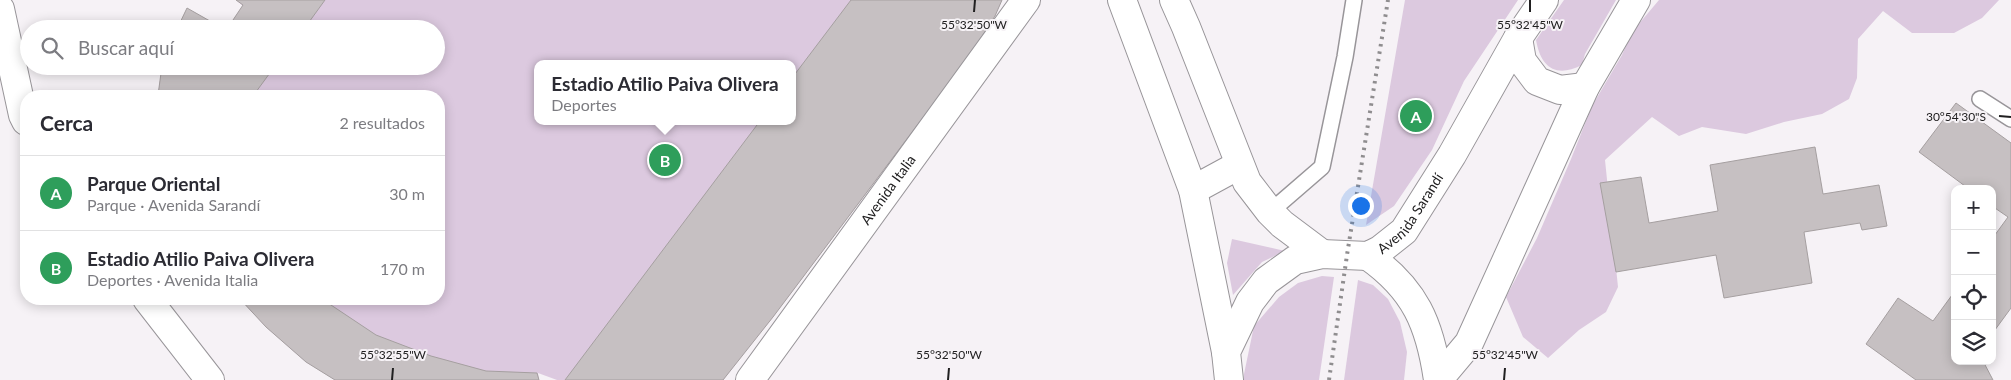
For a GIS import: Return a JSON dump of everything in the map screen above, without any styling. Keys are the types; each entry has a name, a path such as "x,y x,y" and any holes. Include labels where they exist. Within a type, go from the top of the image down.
{"street":[{"name":"Avenida Italia","path":"750,380 1026,0"},
{"path":"1122,0 1194,190 1226,352 1229,380"},
{"path":"1174,0 1247,182 1270,212 1282,224 1322,254"},
{"name":"Avenida Sarandí","path":"1226,352 1250,302 1266,281 1296,260 1322,254 1368,256 1380,250 1404,231 1452,155 1518,38 1544,0"},
{"path":"1438,380 1468,343 1584,87 1636,0"},
{"path":"0,9 8,81 20,108"},
{"path":"1518,38 1522,61 1537,81 1560,90 1584,87"},
{"path":"1194,190 1239,165"},
{"path":"1368,256 1389,271 1411,298 1429,336 1435,357 1438,380"},
{"path":"152,305 210,380"}],"lane":[{"path":"1270,212 1322,167 1345,56 1354,0"},
{"path":"1980,99 2011,119"}],"shaded area":[{"path":"236,0 1002,0 995,16 970,55 773,317 723,380 557,380 538,373 539,380 335,380 306,362 266,327 246,305 445,305 445,90 159,90 161,75 445,75 445,20 233,20 243,6"},
{"path":"1405,0 1518,0 1464,81 1432,150 1394,206 1366,225"},
{"path":"1564,0 1616,0 1585,54 1582,65 1565,71 1551,68 1546,64 1538,50 1536,40"},
{"path":"1659,0 1999,0 1982,18 1954,33 1912,33 1883,11 1858,39 1857,78 1849,99 1822,114 1784,122 1746,134 1702,127 1679,136 1652,117 1605,160 1618,287 1606,312 1579,330 1548,358 1523,337 1506,297 1537,238 1592,106 1622,55 1632,32"},
{"path":"1232,239 1285,251 1262,262 1233,295 1227,263"},
{"path":"1322,276 1334,277 1319,380 1244,380 1254,326 1279,297 1298,283"},
{"path":"1358,280 1373,285 1388,299 1400,322 1407,352 1404,380 1344,380"}],"building":[{"path":"236,0 325,0 311,20 233,20 243,5"},
{"path":"851,0 1002,0 995,16 970,55 773,317 723,380 565,380 757,125 796,125 796,73"},
{"path":"187,8 208,20 181,20"},
{"path":"161,75 268,75 257,90 159,90"},
{"path":"1956,103 2011,143 2011,308 1996,329 1996,234 2008,217 1996,209 1996,185 1964,185 1919,152"},
{"path":"1815,147 1823,194 1879,185 1887,226 1862,230 1860,223 1804,232 1812,283 1724,298 1716,255 1616,272 1600,183 1641,177 1649,223 1718,211 1710,165"},
{"path":"1951,296 1951,365 1985,365 1993,380 1916,380 1866,344 1898,298 1933,321"},
{"path":"246,305 331,305 376,335 431,356 486,371 537,373 539,380 335,380 306,362 266,327"}],"railway":[{"path":"1329,380 1388,0"}],"place":[{"name":"Parque Oriental","path":"1416,116"},
{"name":"Estadio Atilio Paiva Olivera","path":"665,160"}]}
